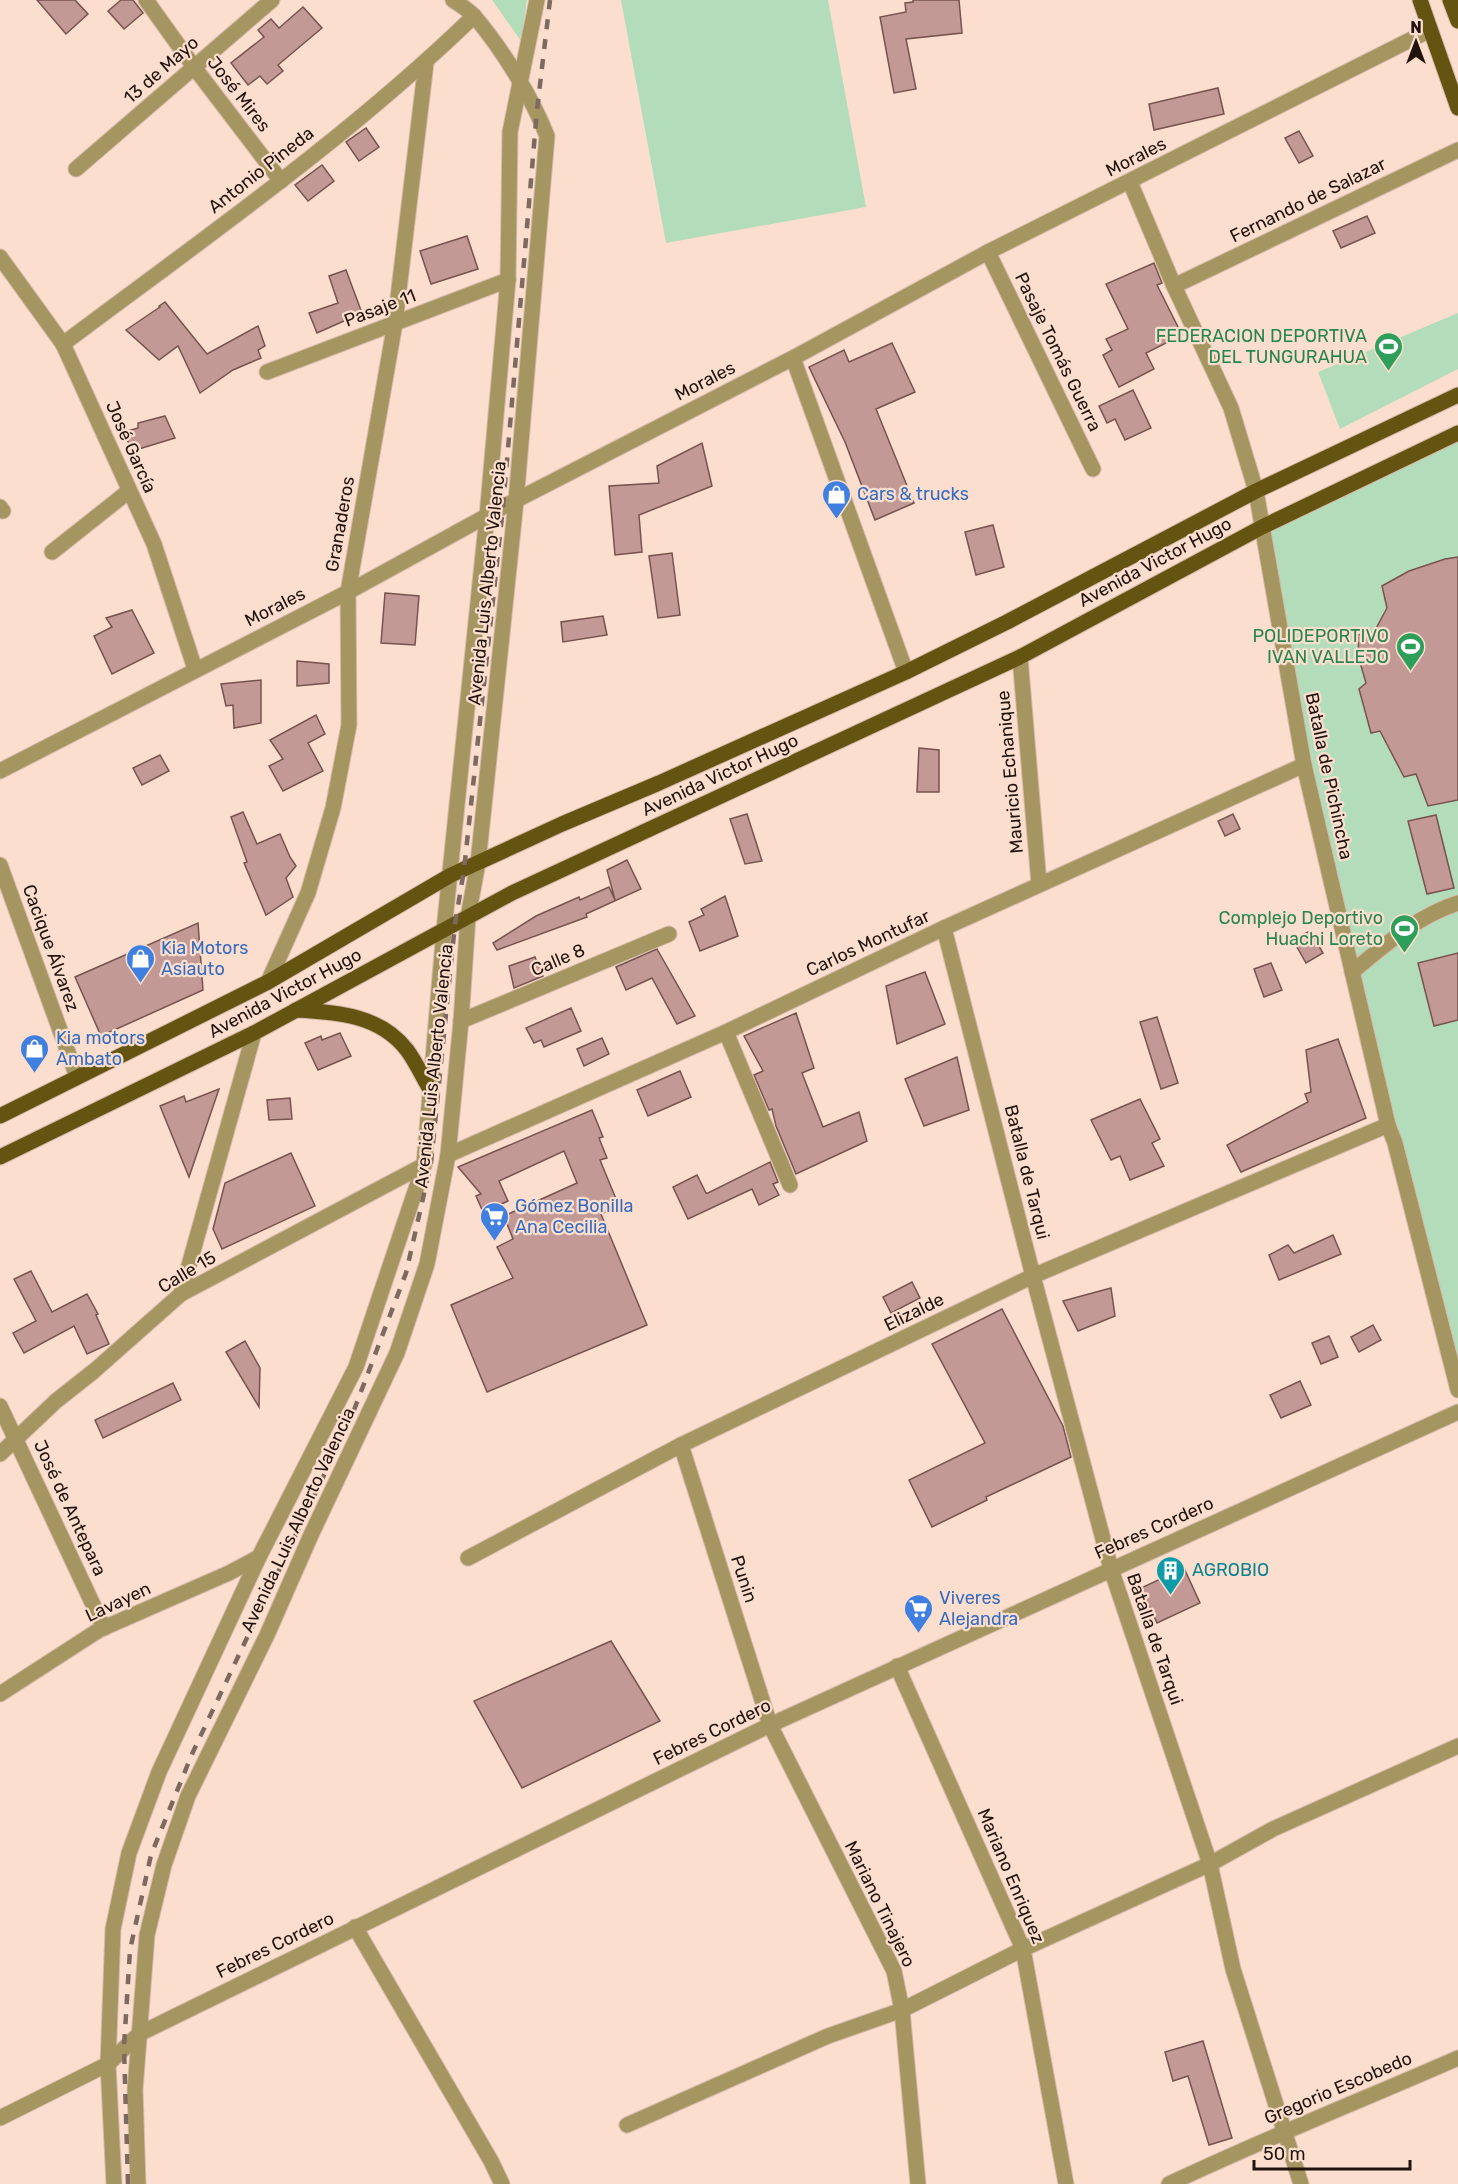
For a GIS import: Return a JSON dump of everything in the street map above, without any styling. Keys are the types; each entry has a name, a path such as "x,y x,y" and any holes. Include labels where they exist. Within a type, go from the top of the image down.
{"main road":[{"path":"1420,0 1458,108"},
{"path":"1450,0 1458,21"},
{"name":"Avenida Victor Hugo","path":"0,1116 268,982 451,875 906,672 1008,622 1256,491 1458,395"},
{"name":"Avenida Victor Hugo","path":"0,1157 254,1033 512,893 1020,657 1262,527 1458,433"},
{"path":"296,1011 333,1012 356,1016 388,1031 407,1050 430,1091"}],"street":[{"name":"José Mires","path":"146,0 194,67 282,181"},
{"name":"13 de Mayo","path":"76,169 272,0"},
{"path":"453,0 474,16 520,83"},
{"name":"Avenida Luis Alberto Valencia","path":"114,2184 108,2064 113,1929 129,1853 159,1772 259,1557 356,1367 424,1166 444,930 487,516 508,280 510,132 537,0"},
{"name":"Antonio Pineda","path":"63,344 282,181 426,63 474,16"},
{"name":"Morales","path":"0,771 348,592 487,516 793,358 988,252 1430,30"},
{"name":"Granaderos","path":"268,982 308,893 333,808 349,725 348,592 395,323 426,63"},
{"name":"Avenida Luis Alberto Valencia","path":"138,2184 135,2090 147,1935 164,1865 188,1796 247,1676 397,1353 427,1264 448,1155 468,917 478,863 516,501 547,136 537,110 520,83"},
{"name":"Fernando de Salazar","path":"1174,286 1458,150"},
{"name":"Batalla de Pichincha","path":"1130,182 1174,286 1232,408 1256,491 1304,765 1388,1125 1395,1143 1458,1390"},
{"name":"Pasaje Tomás Guerra","path":"988,252 1093,469"},
{"name":"José García","path":"0,257 63,344 154,544 195,669"},
{"name":"Pasaje 11","path":"267,372 508,280"},
{"path":"793,358 906,672"},
{"path":"52,552 129,491"},
{"name":"Mauricio Echanique","path":"1020,657 1039,884"},
{"name":"Carlos Montufar","path":"448,1155 726,1032 1039,884 1304,765"},
{"name":"Cacique Álvarez","path":"0,865 77,1077"},
{"path":"1352,972 1406,928 1458,903"},
{"name":"Batalla de Tarqui","path":"944,928 1111,1569 1210,1864 1233,1969 1301,2184"},
{"name":"Calle 8","path":"461,1021 669,934"},
{"path":"726,1032 790,1185"},
{"path":"181,1294 254,1033"},
{"name":"Elizalde","path":"468,1558 681,1445 1033,1276 1388,1125"},
{"name":"Calle 15","path":"0,1454 56,1401 94,1371 181,1294 424,1166"},
{"name":"José de Antepara","path":"0,1406 104,1628"},
{"name":"Febres Cordero","path":"0,2118 108,2064 139,2034 770,1725 1458,1412"},
{"name":"Punin","path":"681,1445 770,1725"},
{"name":"Lavayen","path":"0,1694 104,1628 229,1573 259,1557"},
{"name":"Mariano Enriquez","path":"897,1666 1023,1949 1066,2184"},
{"name":"Mariano Tinajero","path":"770,1725 894,1971 902,2010 918,2184"},
{"path":"627,2125 828,2036 902,2010 1023,1949 1210,1864 1273,1829 1458,1746"},
{"path":"355,1928 502,2184"},
{"name":"Gregorio Escobedo","path":"1169,2184 1284,2131 1312,2122 1458,2058"}],"green space":[{"path":"492,0 527,0 521,41"},
{"path":"621,0 828,0 866,207 666,243"},
{"name":"FEDERACION DEPORTIVA DEL TUNGURAHUA","path":"1458,313 1458,369 1340,429 1318,372"},
{"name":"Complejo Deportivo Huachi Loreto","path":"1458,433 1458,1391 1304,765 1262,527"}],"building":[{"path":"37,0 75,0 88,14 66,34"},
{"path":"121,0 133,0 143,13 124,29 108,11"},
{"path":"913,0 959,0 962,33 906,39 916,89 894,93 880,17 906,12 905,3 913,2"},
{"path":"303,7 322,28 278,65 283,71 267,84 260,76 248,85 231,63 264,37 258,30 271,19 279,28"},
{"path":"1218,88 1224,114 1154,130 1149,104"},
{"path":"366,128 379,147 359,161 346,142"},
{"path":"1299,131 1313,156 1299,163 1285,138"},
{"path":"322,165 334,181 308,201 295,185"},
{"path":"1367,216 1375,233 1341,248 1333,231"},
{"path":"467,236 478,269 431,284 420,251"},
{"path":"1154,263 1162,283 1157,285 1182,335 1146,353 1154,369 1119,387 1103,355 1112,350 1106,339 1128,329 1106,284"},
{"path":"346,270 362,313 317,333 309,313 338,303 329,276"},
{"path":"165,302 207,354 258,326 265,346 258,350 261,358 233,370 200,393 178,346 159,360 126,330"},
{"path":"892,343 915,392 876,409 914,503 875,520 845,442 809,367 844,350 849,362"},
{"path":"1133,390 1151,428 1125,440 1115,419 1107,423 1099,406"},
{"path":"165,416 175,438 132,451 124,432 138,428 138,423"},
{"path":"702,443 712,486 639,515 642,552 615,555 609,486 659,483 657,466"},
{"path":"993,525 1004,567 976,575 965,532"},
{"path":"672,553 680,615 658,618 649,556"},
{"name":"POLIDEPORTIVO IVAN VALLEJO","path":"1458,557 1458,800 1428,806 1416,774 1404,777 1380,731 1371,733 1359,689 1366,683 1359,659 1358,635 1374,632 1387,608 1382,586 1409,571"},
{"path":"385,593 419,596 415,645 381,643"},
{"path":"132,610 154,653 112,674 94,636 112,627 106,618"},
{"path":"603,616 607,635 563,642 561,622"},
{"path":"297,661 329,664 329,683 297,686"},
{"path":"261,680 261,723 234,728 233,705 226,706 221,684"},
{"path":"316,715 325,734 308,743 323,771 283,791 269,766 283,759 270,740"},
{"path":"919,748 939,750 939,792 917,792"},
{"path":"160,755 169,771 142,785 133,768"},
{"path":"243,812 257,844 280,834 296,866 286,878 293,897 266,915 244,863 247,862 231,817"},
{"path":"747,814 762,861 745,864 730,819"},
{"path":"1233,814 1240,829 1225,836 1218,821"},
{"path":"1436,815 1454,888 1427,894 1408,821"},
{"path":"627,860 641,889 586,914 587,917 497,950 493,943 536,916 579,897 580,900 609,887 615,900 607,870"},
{"path":"725,896 738,936 700,951 689,922 704,915 701,909"},
{"name":"Kia Motors Asiauto","path":"198,923 203,990 101,1036 75,977"},
{"path":"1310,931 1323,953 1306,963 1293,940"},
{"path":"657,949 695,1016 677,1024 652,978 626,990 616,967"},
{"path":"1458,953 1458,1020 1434,1026 1418,963"},
{"path":"535,957 543,976 514,988 509,966"},
{"path":"1271,963 1282,990 1264,997 1254,969"},
{"path":"925,972 945,1024 897,1044 886,986"},
{"path":"571,1008 581,1031 544,1047 541,1040 534,1043 526,1028"},
{"path":"796,1013 814,1068 802,1073 823,1127 859,1112 867,1141 796,1174 776,1126 772,1109 769,1110 754,1075 763,1071 744,1036"},
{"path":"1157,1017 1178,1083 1161,1089 1140,1022"},
{"path":"340,1033 351,1056 318,1070 305,1043 321,1036 322,1040"},
{"path":"602,1038 609,1054 584,1066 577,1049"},
{"path":"1338,1039 1366,1118 1241,1172 1227,1145 1308,1102 1305,1094 1311,1092 1306,1050"},
{"path":"957,1057 969,1110 924,1126 905,1079"},
{"path":"680,1071 691,1097 648,1116 637,1090"},
{"path":"219,1089 189,1177 160,1106 184,1096 186,1102"},
{"path":"290,1098 292,1119 269,1120 267,1100"},
{"path":"1140,1099 1160,1139 1152,1143 1164,1166 1130,1180 1120,1156 1111,1160 1091,1120"},
{"path":"592,1110 603,1137 599,1138 607,1158 600,1160 619,1206 601,1214 647,1325 487,1392 451,1305 513,1278 497,1247 513,1239 504,1216 577,1183 564,1151 499,1181 508,1201 483,1212 476,1196 481,1194 458,1167"},
{"path":"291,1153 315,1206 222,1249 213,1229 225,1183"},
{"path":"770,1162 778,1182 773,1184 779,1195 759,1205 752,1189 688,1219 673,1187 697,1175 708,1193"},
{"path":"1333,1235 1341,1254 1279,1280 1269,1255 1288,1245 1294,1253"},
{"path":"31,1271 52,1312 87,1294 98,1314 96,1315 109,1344 87,1354 74,1326 24,1353 13,1333 36,1321 14,1279"},
{"path":"912,1282 920,1298 891,1313 883,1297"},
{"path":"1111,1288 1115,1316 1078,1331 1063,1301"},
{"path":"1002,1309 1063,1426 1071,1457 986,1497 987,1500 932,1527 909,1480 985,1443 932,1344"},
{"path":"1373,1325 1381,1340 1359,1352 1351,1337"},
{"path":"1329,1336 1338,1357 1321,1364 1312,1343"},
{"path":"245,1341 260,1368 259,1407 226,1352"},
{"path":"1300,1381 1311,1405 1281,1418 1270,1395"},
{"path":"173,1383 181,1400 103,1438 95,1420"},
{"name":"AGROBIO","path":"1184,1568 1200,1603 1157,1623 1141,1588"},
{"path":"611,1641 660,1721 522,1788 474,1701"},
{"path":"1203,2041 1232,2138 1209,2145 1188,2076 1173,2081 1165,2052"}],"railway":[{"path":"128,2184 124,2047 130,1950 151,1855 192,1754 351,1418 406,1273 431,1163 455,924 464,870 503,507 537,110 550,0"}],"place":[{"name":"FEDERACION DEPORTIVA DEL TUNGURAHUA","path":"1388,372"},
{"name":"Cars & trucks","path":"836,520"},
{"name":"POLIDEPORTIVO IVAN VALLEJO","path":"1410,672"},
{"name":"Complejo Deportivo Huachi Loreto","path":"1404,954"},
{"name":"Kia Motors Asiauto","path":"140,984"},
{"name":"Kia motors Ambato","path":"35,1074"},
{"name":"Gómez Bonilla Ana Cecilia","path":"494,1242"},
{"name":"AGROBIO","path":"1171,1596"},
{"name":"Viveres Alejandra","path":"918,1634"}]}
